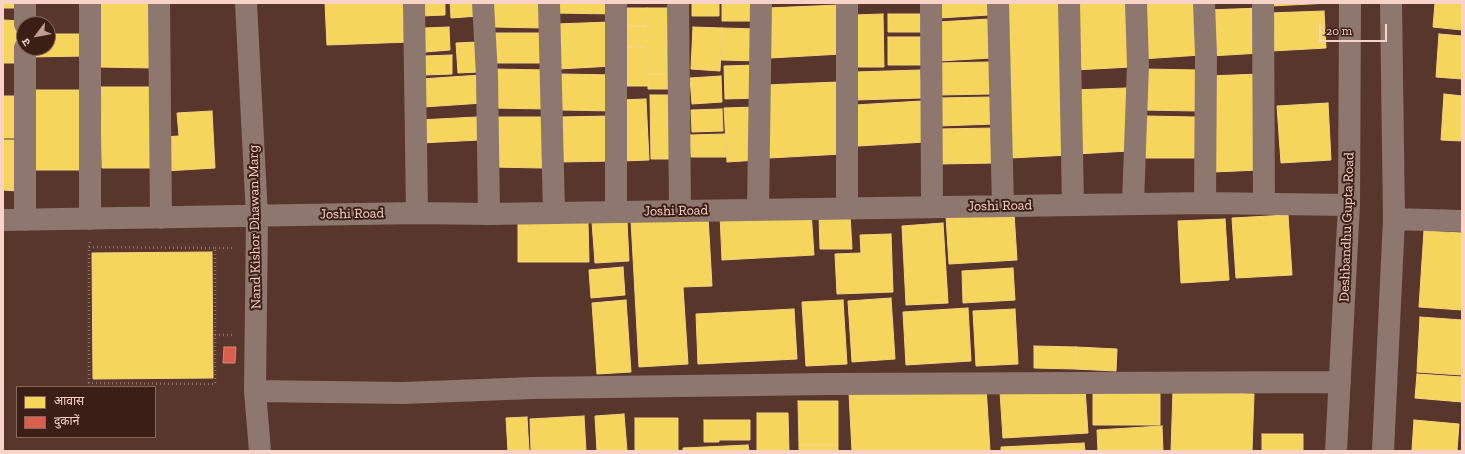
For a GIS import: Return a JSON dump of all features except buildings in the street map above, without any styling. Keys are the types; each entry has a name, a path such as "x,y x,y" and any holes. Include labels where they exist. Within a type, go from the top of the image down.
{"street":[{"path":"25,3 25,16"},
{"path":"90,3 90,219"},
{"path":"159,3 161,218"},
{"name":"Nand Kishor Dhawan Marg","path":"246,3 257,217 256,391 260,451"},
{"path":"414,3 417,213"},
{"path":"483,3 487,75 489,214"},
{"path":"548,3 554,212"},
{"path":"616,3 616,212"},
{"path":"678,3 680,210"},
{"path":"758,210 761,3"},
{"path":"847,208 848,3"},
{"path":"931,3 932,207"},
{"path":"998,3 1003,206"},
{"path":"1069,3 1073,205"},
{"path":"1133,204 1138,65 1136,3"},
{"path":"1204,3 1206,55 1205,203"},
{"path":"1264,3 1264,204"},
{"name":"Deshbandhu Gupta Road","path":"1336,451 1350,205 1350,3"},
{"path":"1383,451 1394,220 1392,3"},
{"path":"25,56 25,220"},
{"name":"Joshi Road","path":"3,220 1205,203 1350,205"},
{"path":"1394,220 1462,221"},
{"path":"256,391 403,393 533,388 837,384 1340,382"}],"path":[{"path":"89,247 215,248 215,384 89,383 89,247"}]}
